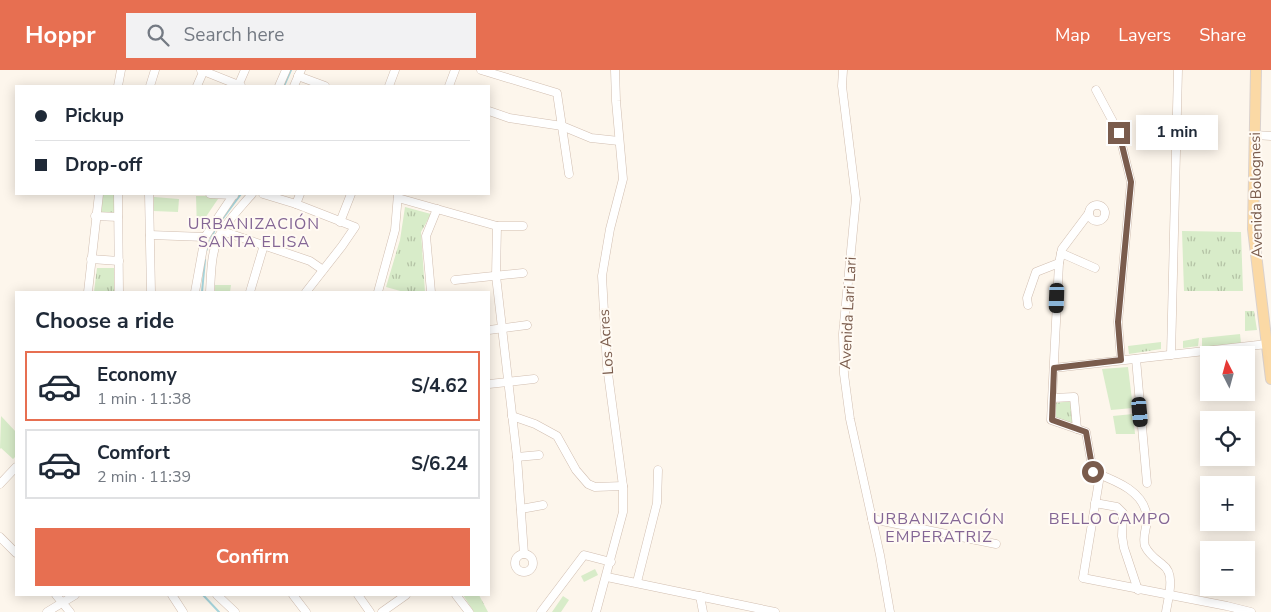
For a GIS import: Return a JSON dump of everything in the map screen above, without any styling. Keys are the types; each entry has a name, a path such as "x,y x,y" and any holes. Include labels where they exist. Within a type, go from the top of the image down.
{"main road":[{"name":"Avenida Bolognesi","path":"1256,70 1253,229 1267,314 1267,344 1271,379"}],"street":[{"path":"118,85 120,70"},
{"path":"150,85 155,70"},
{"path":"197,85 203,70 237,85"},
{"path":"239,85 245,70"},
{"path":"279,85 286,70"},
{"path":"389,85 395,70"},
{"path":"449,85 454,70"},
{"path":"481,70 557,93 570,174"},
{"name":"Los Acres","path":"596,612 624,512 623,486 607,366 602,276 610,229 622,178 615,70"},
{"name":"Avenida Lari Lari","path":"843,70 842,86 856,199 844,334 844,374 850,419 890,612"},
{"path":"1172,355 1178,70"},
{"path":"294,85 299,73 323,85"},
{"path":"1096,90 1119,133 1131,182 1118,322 1121,360"},
{"path":"490,111 509,118 562,126 591,138 619,141"},
{"path":"1255,135 1271,136"},
{"path":"88,291 98,195"},
{"path":"118,195 119,291"},
{"path":"149,195 151,291"},
{"path":"195,291 205,237 233,195"},
{"path":"210,291 214,252 222,231 251,195"},
{"path":"266,195 296,204 355,227 307,291"},
{"path":"296,204 300,195"},
{"path":"340,222 350,195"},
{"path":"381,291 395,230 398,196 497,226 523,226"},
{"path":"431,291 426,236 437,209"},
{"path":"1089,213 1062,249 1059,263 1052,420 1086,432 1093,472 1112,479 1135,492 1144,506 1147,519 1144,536 1146,546 1154,559 1166,566 1170,574 1166,612"},
{"path":"95,216 118,217"},
{"path":"497,226 496,276 517,457 524,554"},
{"path":"222,231 310,261 323,270"},
{"path":"150,235 205,237"},
{"path":"250,291 264,245"},
{"path":"1061,253 1095,268"},
{"path":"91,259 119,261"},
{"path":"1028,305 1026,298 1036,272 1059,263"},
{"path":"455,280 523,273"},
{"path":"490,330 527,325"},
{"path":"1054,368 1267,344"},
{"path":"1136,359 1147,483"},
{"path":"490,384 534,379"},
{"path":"1053,398 1074,397 1077,429"},
{"path":"512,416 535,424 557,436 576,470 588,484 595,486 623,486"},
{"path":"517,457 539,455"},
{"path":"0,484 15,468"},
{"path":"637,582 658,503 658,470"},
{"path":"1099,480 1083,578 1251,612"},
{"path":"1095,503 1117,507 1123,513 1122,536 1124,548 1138,590"},
{"path":"521,509 543,506"},
{"path":"872,519 996,544"},
{"path":"0,536 15,552"},
{"path":"541,612 584,555 611,562"},
{"path":"607,576 751,609 775,612"},
{"path":"57,596 70,612"},
{"path":"47,612 74,596"},
{"path":"173,596 183,612"},
{"path":"218,596 235,612"},
{"path":"294,596 306,612"},
{"path":"359,596 370,612"},
{"path":"382,612 405,596"},
{"path":"457,596 468,612"},
{"path":"700,596 703,612"}],"green space":[{"path":"102,195 114,195 114,215 100,214"},
{"path":"196,196 220,196 197,230"},
{"path":"154,197 179,199 178,212 153,211"},
{"path":"405,207 431,214 421,232 425,291 400,291 386,287 400,240"},
{"path":"1182,231 1241,232 1243,291 1184,291"},
{"path":"97,268 114,268 114,291 94,291"},
{"path":"215,285 231,285 230,291 215,291"},
{"path":"1245,311 1254,311 1257,330 1245,331"},
{"path":"1240,334 1241,343 1202,346 1202,338"},
{"path":"1199,338 1198,346 1183,348 1183,341"},
{"path":"1161,342 1161,349 1129,354 1128,346"},
{"path":"1128,367 1133,408 1111,410 1102,369"},
{"path":"1071,401 1075,421 1069,426 1056,418 1056,403"},
{"path":"1133,414 1135,434 1116,434 1113,416"},
{"path":"1,416 15,431 15,457 13,459 0,449"},
{"path":"595,569 598,575 584,582 581,576"},
{"path":"464,596 480,596 488,612 474,612"},
{"path":"563,596 569,600 561,612 552,612"}],"waterway":[{"path":"284,85 291,70"},
{"path":"206,251 215,229 240,195"},
{"path":"202,291 205,260"},
{"path":"204,596 219,612"}],"district":[{"name":"URBANIZACIÓN SANTA ELISA","path":"254,233"},
{"name":"BELLO CAMPO","path":"1110,519"},
{"name":"URBANIZACIÓN EMPERATRIZ","path":"939,528"}],"route":[{"path":"1093,472 1086,432 1052,420 1054,368 1121,360 1118,322 1131,182 1119,133"}]}
